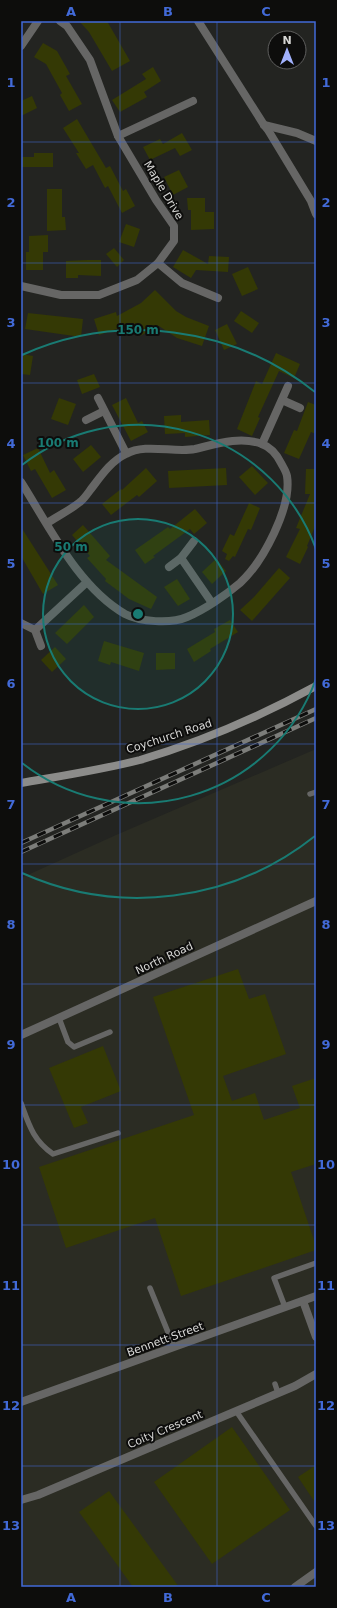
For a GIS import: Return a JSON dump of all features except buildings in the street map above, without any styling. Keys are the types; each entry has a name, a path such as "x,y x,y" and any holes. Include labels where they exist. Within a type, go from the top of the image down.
{"main road":[{"name":"Coychurch Road","path":"21,782 63,776 140,760 205,738 262,713 316,686"}],"street":[{"path":"21,46 38,21"},
{"name":"Maple Drive","path":"21,286 61,295 100,295 137,280 158,263 174,241 174,226 156,200 118,136 90,60 67,26 60,21"},
{"path":"198,21 268,130 307,195 316,214"},
{"path":"118,136 193,101"},
{"path":"264,125 297,133 316,141"},
{"path":"158,263 182,283 218,298"},
{"path":"262,444 288,386"},
{"path":"98,398 126,453"},
{"path":"282,400 300,408"},
{"path":"86,420 104,411"},
{"path":"21,482 65,552 87,582 100,595 125,614 144,621 165,621 186,618 212,603 240,583 257,563 279,524 287,497 287,475 277,454 262,444 243,441 218,443 194,449 150,448 126,453 107,468 81,502 47,523"},
{"path":"169,567 181,558 194,541"},
{"path":"181,558 212,603"},
{"path":"35,630 87,582"},
{"path":"21,623 35,630 41,646"},
{"name":"North Road","path":"21,1035 316,900"},
{"name":"Bennett Street","path":"21,1402 316,1296"},
{"path":"303,1301 316,1337"},
{"name":"Coity Crescent","path":"21,1500 38,1495 295,1386 316,1374"},
{"path":"295,1587 316,1572"}],"lane":[{"path":"59,1018 68,1042 74,1047 110,1032"},
{"path":"21,1103 34,1136 42,1146 53,1154 118,1133"},
{"path":"285,1307 274,1278 316,1263"},
{"path":"150,1288 174,1347"},
{"path":"275,1384 278,1393"},
{"path":"236,1411 316,1526"}],"shaded area":[{"path":"316,749 316,1587 21,1587 21,878 116,835"}],"railway":[{"path":"21,843 316,709"},
{"path":"21,852 316,718"}]}
